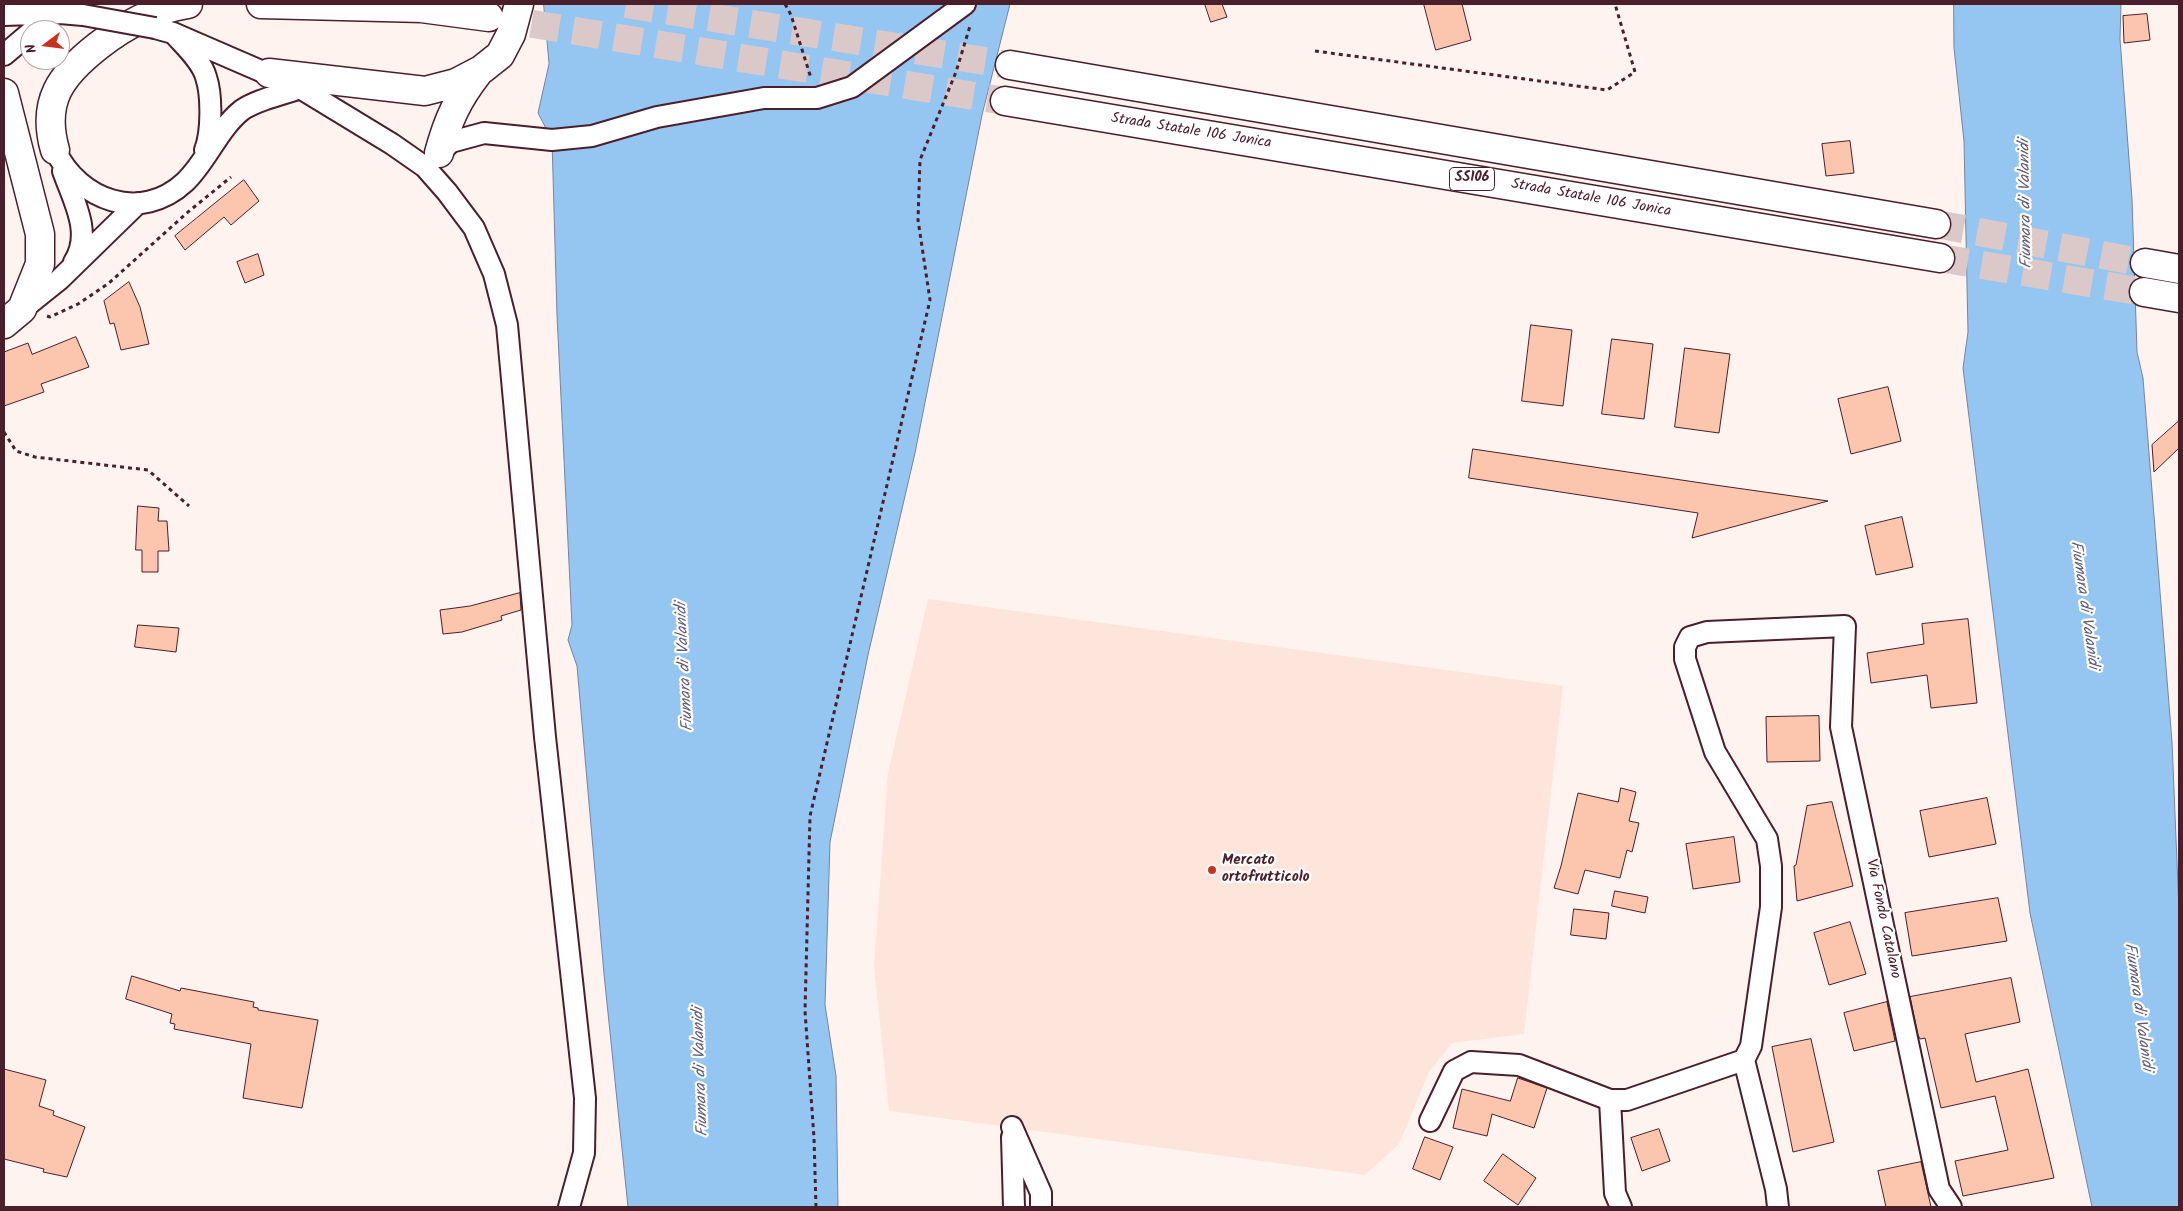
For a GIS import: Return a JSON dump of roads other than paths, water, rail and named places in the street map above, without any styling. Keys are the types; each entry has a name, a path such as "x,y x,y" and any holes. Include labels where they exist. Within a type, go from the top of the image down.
{"main road":[{"path":"56,150 51,129 52,106 59,85 72,67 110,36 141,17 174,6 188,4"},
{"path":"261,4 423,8"},
{"path":"377,4 489,17"},
{"path":"269,73 425,91 456,83 481,70 500,55 512,34 519,4"},
{"name":"SS106","path":"1010,65 1936,224"},
{"path":"432,160 461,95 481,70"},
{"path":"4,93 40,234 40,264 13,317"},
{"name":"Strada Statale 106 Jonica","path":"1005,101 1940,258"},
{"path":"4,146 30,194"},
{"path":"2145,263 2179,269"},
{"path":"2144,292 2179,298"}],"street":[{"path":"432,160 451,142 484,133 552,140 592,136 657,117 764,98 818,98 852,86 968,12"},
{"path":"49,20 60,13"},
{"path":"4,15 60,13 83,15 164,30 269,73 300,88 392,144 432,160 447,192 474,228 494,274 507,325 545,736 585,1098 584,1153 569,1207"},
{"path":"164,30 194,57 206,76 211,122 208,142 202,159"},
{"path":"4,55 20,41"},
{"path":"56,150 68,173 88,190 112,201 138,203 150,200 174,190 194,171 242,110 300,88"},
{"path":"56,150 81,223 83,237 77,258 59,280"},
{"path":"13,317 59,280 138,203"},
{"name":"Via Fondo Catalano","path":"1744,1060 1751,1046 1770,907 1771,866 1768,840 1715,752 1685,658 1685,647 1690,637 1707,632 1846,626 1841,727 1939,1189 1951,1207"},
{"path":"1430,1121 1454,1071 1471,1062 1519,1065 1610,1100 1627,1100 1744,1060 1776,1189 1778,1207"},
{"path":"1610,1100 1615,1193 1622,1207"},
{"path":"1014,1207 1012,1128 1041,1193 1041,1207"}],"water":[{"name":"Fiumara di Valanidi","path":"544,4 1010,4 982,115 915,453 868,655 830,842 825,1005 836,1076 838,1207 628,1207 604,974 577,666 568,640 572,625 557,315 552,140 538,113 549,64"},
{"name":"Fiumara di Valanidi","path":"1954,4 2121,4 2120,39 2132,199 2137,352 2143,378 2172,742 2179,911 2179,1207 2092,1207 2030,913 1963,368 1968,332 1964,141 1954,48"}],"tunnel":[{"path":"626,4 1010,65"},
{"path":"490,17 1005,101"},
{"path":"1936,224 2145,263"},
{"path":"1940,258 2144,292"}],"place":[{"name":"Mercato ortofrutticolo","path":"1212,870"}]}
